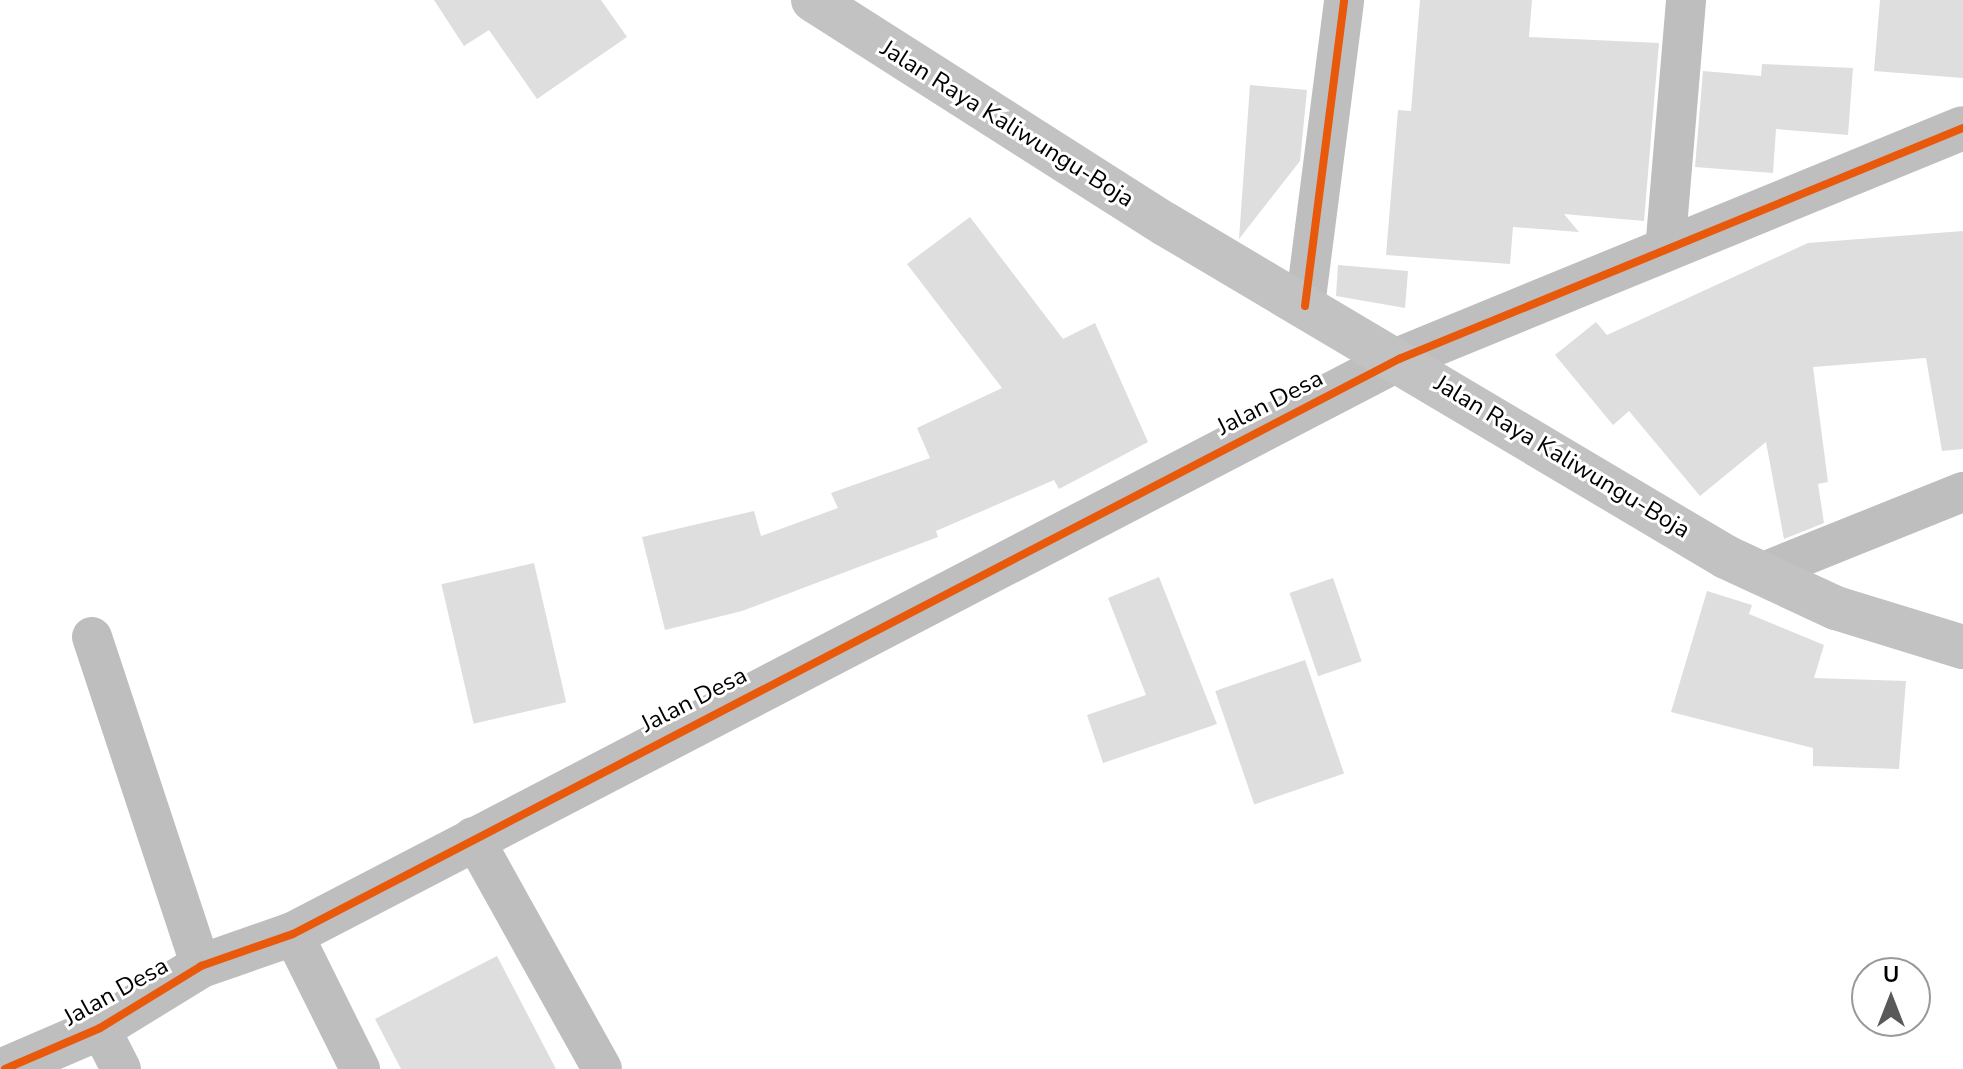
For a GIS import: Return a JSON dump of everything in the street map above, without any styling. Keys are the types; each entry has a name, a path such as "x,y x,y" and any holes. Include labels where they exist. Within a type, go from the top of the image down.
{"main road":[{"name":"Jalan Raya Kaliwungu-Boja","path":"813,0 1305,306 1761,573 1836,608 1963,647"}],"street":[{"path":"1305,306 1344,0"},
{"path":"1665,251 1686,0"},
{"name":"Jalan Desa","path":"5,1069 100,1028 201,966 293,934 473,837 1399,359 1963,128"},
{"path":"1761,573 1963,492"},
{"path":"92,637 201,966"},
{"path":"473,837 602,1069"},
{"path":"293,934 360,1069"},
{"path":"100,1028 121,1069"}],"building":[{"path":"434,0 601,0 627,37 537,99 489,30 464,46"},
{"path":"1420,0 1532,0 1529,37 1659,43 1644,221 1564,214 1579,232 1513,227 1510,264 1386,255 1398,110 1411,111"},
{"path":"1880,0 1963,0 1963,78 1874,71"},
{"path":"1762,64 1853,68 1848,135 1776,129 1773,173 1695,167 1703,71 1761,76"},
{"path":"1250,85 1307,90 1300,161 1239,239"},
{"path":"970,217 1063,339 1095,323 1148,442 1059,489 1054,480 936,531 938,537 742,611 665,630 642,537 754,511 761,536 838,508 831,493 930,458 917,428 1002,388 907,264"},
{"path":"1963,231 1963,449 1942,451 1926,358 1813,367 1828,482 1818,484 1824,523 1784,539 1766,442 1700,496 1629,411 1613,425 1555,355 1596,322 1607,335 1808,243"},
{"path":"1338,265 1408,271 1405,308 1336,296"},
{"path":"534,563 566,702 474,724 441,584"},
{"path":"1159,577 1217,724 1103,763 1087,715 1146,695 1108,598"},
{"path":"1333,578 1362,661 1318,676 1290,593"},
{"path":"1707,591 1752,605 1749,614 1824,645 1814,678 1906,681 1899,769 1813,766 1813,748 1671,712"},
{"path":"1305,660 1344,773 1254,804 1215,691"},
{"path":"497,956 556,1069 401,1069 375,1019"}],"cycle path":[{"path":"1305,306 1344,0"},
{"path":"5,1069 100,1028 201,966 293,934 1399,359 1963,128"}]}
